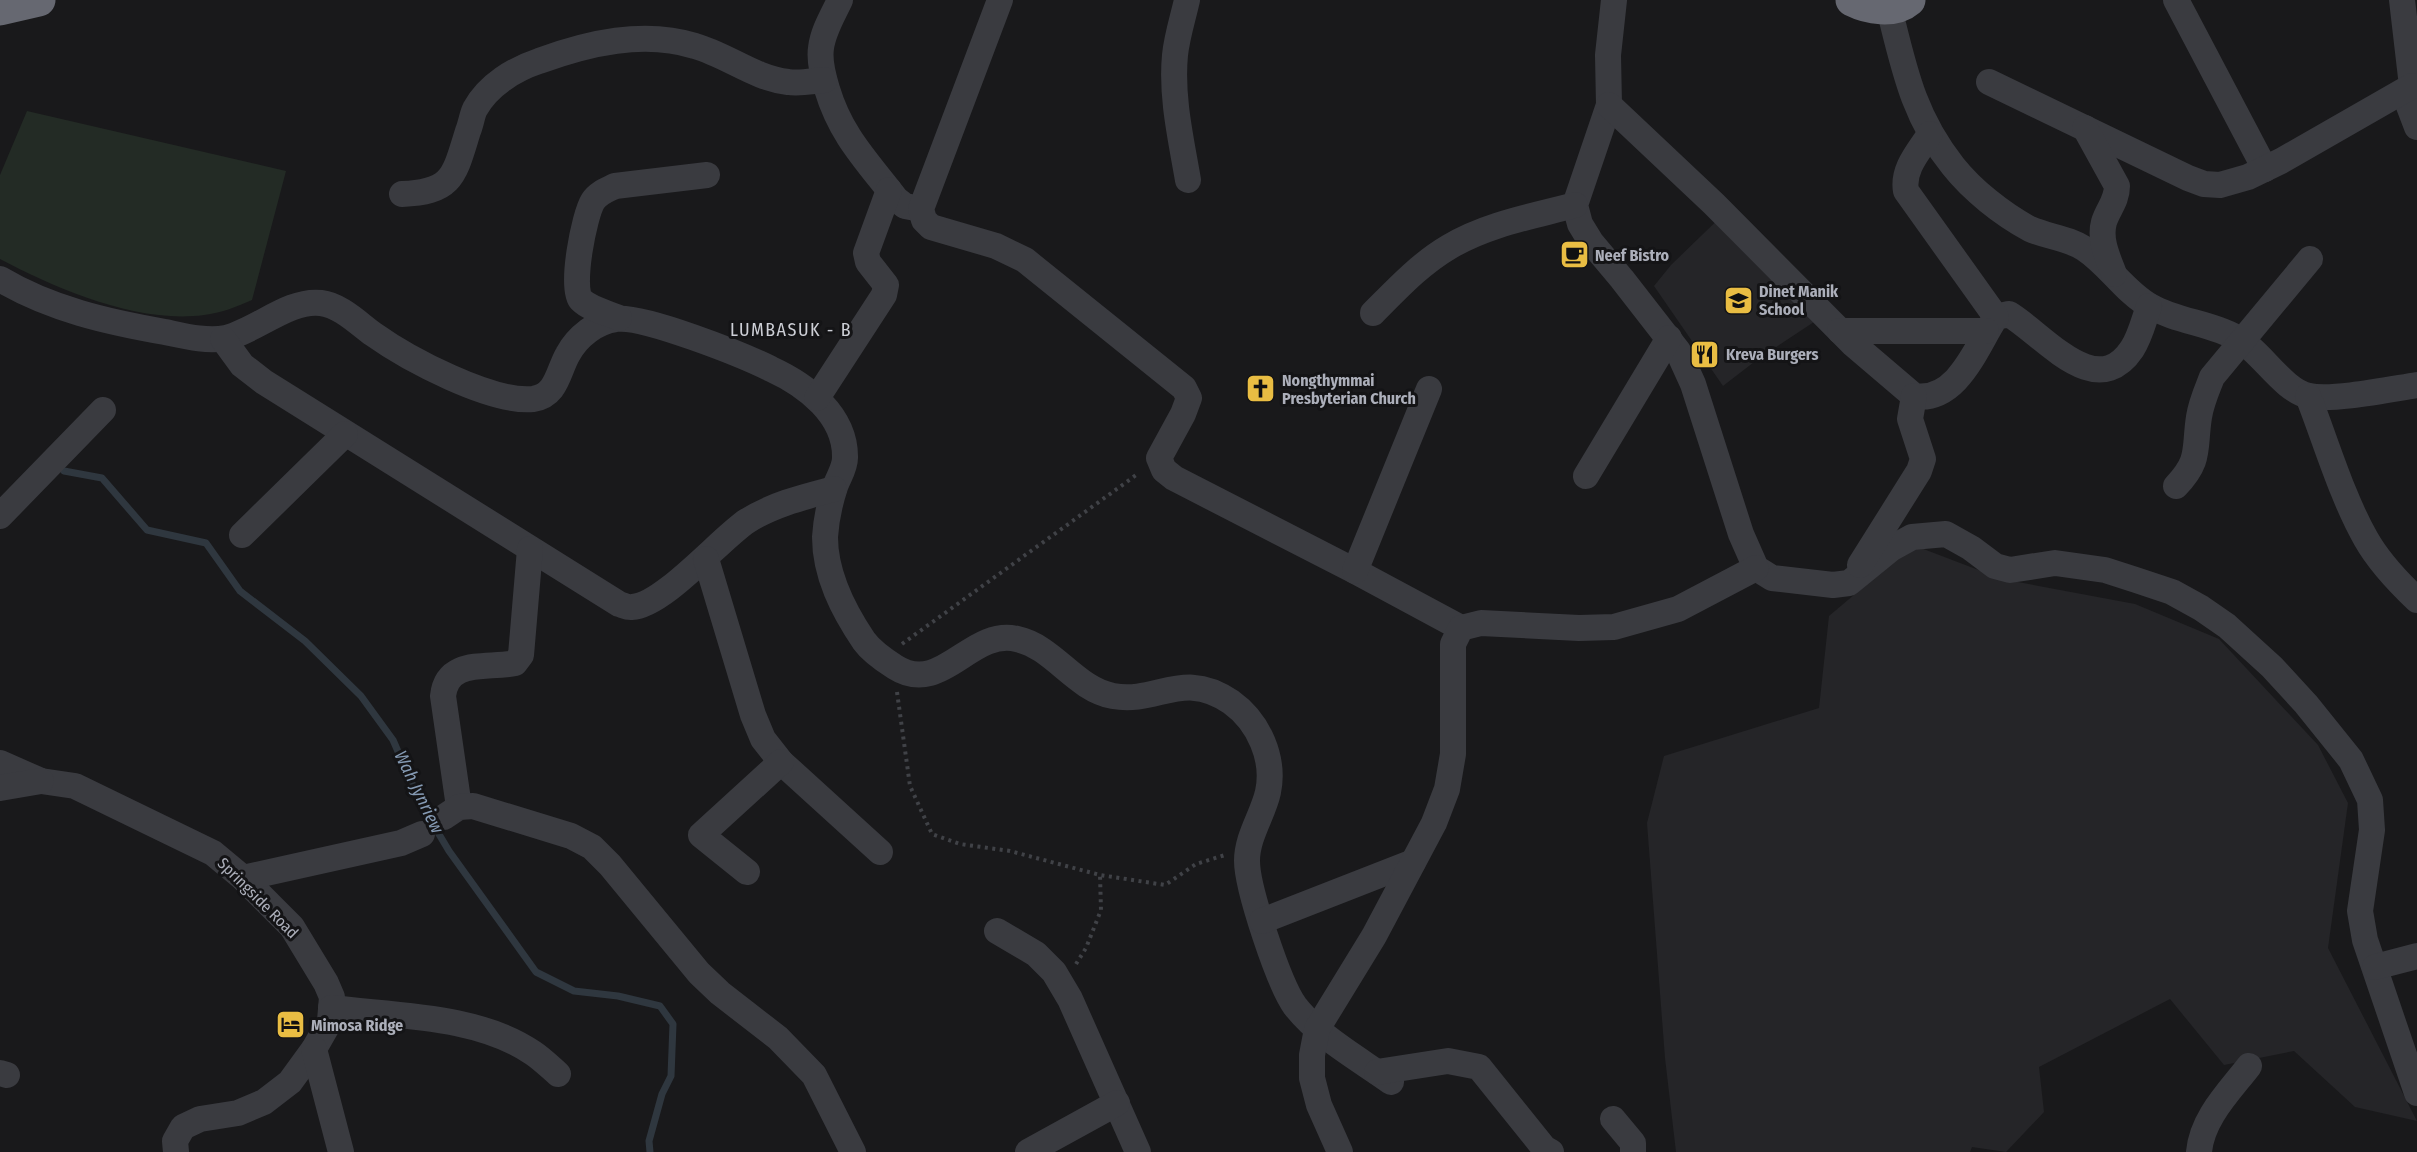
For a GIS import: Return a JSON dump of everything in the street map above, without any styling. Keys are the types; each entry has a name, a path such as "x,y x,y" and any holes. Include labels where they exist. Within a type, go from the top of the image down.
{"highway":[{"path":"0,9 39,0"},
{"path":"1852,0 1871,7 1899,4"}],"street":[{"path":"840,0 821,48 824,80 840,126 889,190 905,206 921,209"},
{"path":"1000,0 921,209 924,220 931,227 996,246 1025,260 1184,388 1189,399 1159,458 1164,470 1173,478 1461,628 1481,623 1579,628 1614,627 1678,609 1756,568"},
{"path":"1187,0 1175,55 1175,86 1188,180"},
{"path":"1614,0 1608,55 1609,105 1575,205 1580,224 1591,242 1678,351 1693,384 1741,534 1756,568 1772,578 1833,585 1849,583 1892,548 1912,537 1947,534 1995,566 2010,570 2055,563 2105,570 2172,592 2227,626 2272,667 2306,704 2351,760 2370,800 2372,830 2360,911 2365,940 2417,1093"},
{"path":"2175,0 2265,169"},
{"path":"2407,2 2412,86 2409,106 2417,127"},
{"path":"1899,4 1911,93 1930,134 1955,168 1978,192 2002,210 2030,228 2083,248 2149,306 2228,333 2244,342 2292,388 2308,396 2327,397 2377,392 2417,385"},
{"path":"402,194 426,194 441,187 451,177 460,157 475,109 489,90 510,74 538,61 577,49 628,38 676,41 697,46 749,70 773,78 795,82 824,80"},
{"path":"1989,82 2188,178 2204,184 2220,185 2265,169 2412,86"},
{"path":"1609,105 1714,204 1840,331 1902,388 1914,396 1923,398 1935,394 1956,380 1970,364 1991,324"},
{"path":"2085,128 2117,186 2117,196 2104,221 2102,234 2104,247 2114,274"},
{"path":"1930,134 1906,171 1904,181 1906,191 1991,324"},
{"path":"707,175 615,186 603,191 593,200 587,214 576,278 576,292 580,300 619,318 647,323 746,357 796,381 817,398 834,418 842,438 846,461 834,489 825,532 827,561 833,585 866,644 901,671 922,677 978,646 995,639 1014,638 1048,655 1102,693 1119,698 1178,687 1194,687 1232,703 1250,720 1263,742 1269,768 1268,793 1249,849 1247,862 1262,921 1286,991 1297,1008 1317,1029 1384,1077 1448,1060 1479,1067 1544,1148 1551,1152"},
{"path":"817,398 884,295 886,285 868,262 866,253 889,190"},
{"path":"1373,313 1412,274 1449,247 1497,227 1575,205"},
{"path":"2176,486 2188,473 2195,457 2199,419 2212,377 2244,342 2310,259"},
{"path":"0,279 60,308 193,338 223,339 300,305 323,303 349,316 401,353 433,369 481,390 523,399 540,399 553,387 566,356 576,340 599,323 619,318"},
{"path":"1840,331 1991,324 2009,314 2073,362 2092,369 2107,370 2124,361 2134,347 2149,306"},
{"path":"1587,476 1669,338"},
{"path":"223,339 242,365 264,382 619,604 633,607 653,599 706,559 746,522 771,508 834,489"},
{"path":"1355,571 1429,389"},
{"path":"1849,583 1919,471 1923,459 1910,419 1914,396"},
{"path":"2308,396 2353,513 2367,540 2383,564 2417,600"},
{"path":"0,516 103,410"},
{"path":"242,535 345,434"},
{"path":"530,549 521,655 515,663 461,669 449,677 444,687 451,812 473,806 571,836 592,847 610,865 699,973 720,993 778,1038 814,1075 853,1152"},
{"path":"706,559 753,715 763,739 782,762 880,852"},
{"path":"1340,1152 1319,1105 1312,1078 1312,1055 1317,1029 1374,936 1434,823 1447,789 1453,754 1453,644 1461,628"},
{"path":"747,872 701,836 782,762"},
{"name":"Springside Road","path":"0,763 41,781 75,786 213,853 243,878 292,927 309,952 332,997 331,1008"},
{"path":"0,788 41,781"},
{"path":"243,878 401,843 422,834"},
{"path":"1262,921 1413,862"},
{"path":"997,931 1036,954 1054,972 1070,999 1138,1152"},
{"path":"2375,967 2417,956"},
{"path":"176,1152 175,1141 183,1127 200,1119 238,1113 264,1102 290,1082 314,1049 330,1020 331,1008 445,1022 492,1032 533,1053 558,1074"},
{"path":"314,1049 341,1152"},
{"path":"2199,1152 2206,1125 2249,1066"},
{"path":"1028,1152 1117,1103"},
{"path":"1614,1119 1633,1143 1633,1152"}],"path":[{"path":"882,658 1159,458"},
{"path":"897,690 910,786 932,834 960,844 1010,851 1100,875 1165,885 1196,864 1249,849"},
{"path":"1070,999 1066,982 1086,948 1101,910 1100,875"}],"shaded area":[{"path":"27,111 286,171 252,300 204,315 152,314 99,302 47,282 0,259 0,175"},
{"name":"Dinet Manik School","path":"1732,206 1826,314 1758,359 1723,386 1654,286 1671,265"},
{"path":"1913,545 2002,579 2135,604 2219,639 2318,745 2348,803 2328,948 2417,1121 2355,1107 2294,1051 2224,1065 2170,999 2039,1067 2044,1112 2006,1152 1972,1147 1970,1152 1676,1152 1665,1058 1647,823 1664,756 1819,708 1829,616"}],"waterway":[{"name":"Wah Jynriew","path":"64,471 102,478 147,530 206,543 240,591 305,641 361,696 393,740 421,804 449,851 536,972 574,991 618,996 660,1006 673,1024 671,1076 662,1094 649,1141 650,1152"}],"place":[{"name":"Neef Bistro","path":"1574,255"},
{"name":"Dinet Manik School","path":"1738,300"},
{"name":"Kreva Burgers","path":"1705,354"},
{"name":"Nongthymmai Presbyterian Church","path":"1261,389"},
{"name":"Mimosa Ridge","path":"290,1025"}],"district":[{"name":"LUMBASUK - B","path":"791,330"}]}
